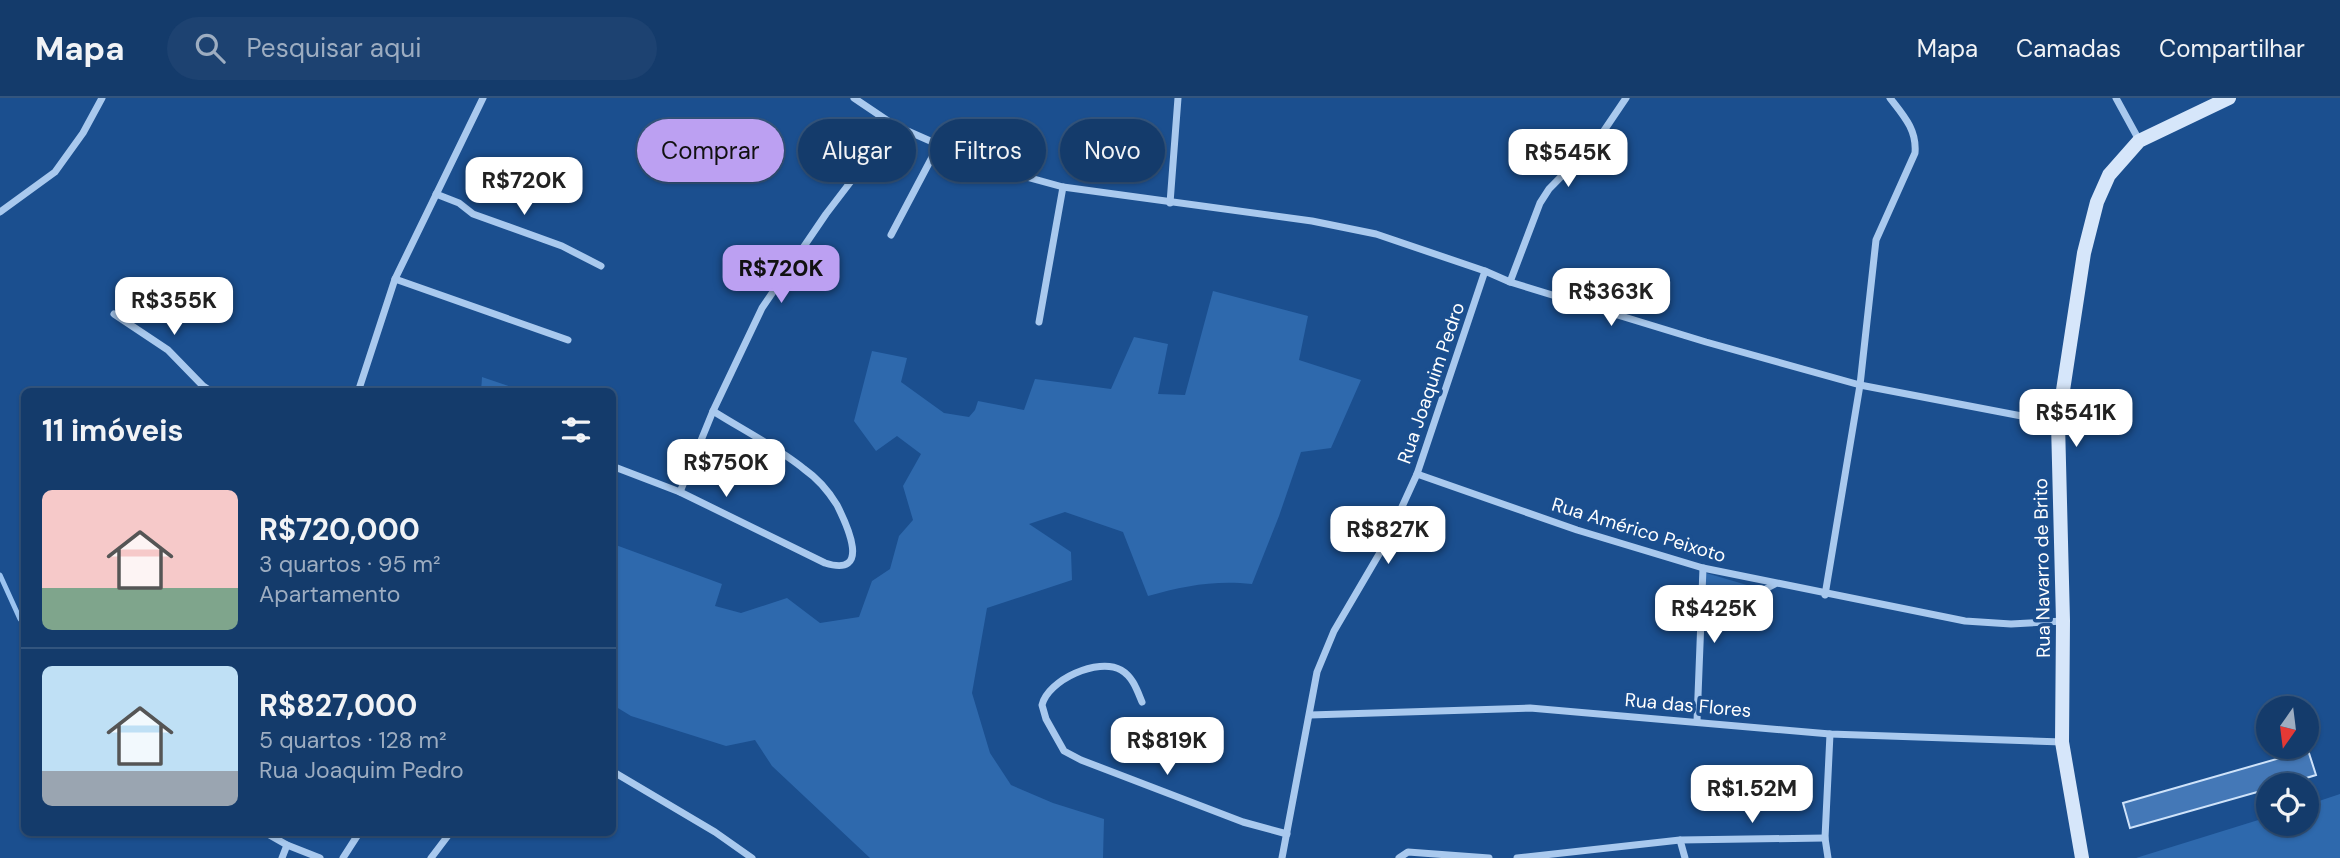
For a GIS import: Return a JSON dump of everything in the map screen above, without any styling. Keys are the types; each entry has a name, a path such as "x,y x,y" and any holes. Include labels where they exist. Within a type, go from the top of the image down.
{"main road":[{"name":"Rua Navarro de Brito","path":"2082,858 2062,742 2063,621 2058,423 2084,253 2090,225 2109,175 2139,141 2207,103 2229,98"}],"street":[{"path":"0,212 55,172 83,133 102,98"},
{"path":"359,388 395,279 483,98"},
{"path":"854,98 885,119"},
{"path":"1171,203 1178,98"},
{"path":"1510,282 1541,202 1549,189 1599,138 1626,98"},
{"path":"1825,595 1860,385 1876,240 1915,153 1916,144 1911,125 1890,98"},
{"path":"2116,98 2139,141"},
{"path":"891,235 930,163"},
{"path":"680,492 713,411 762,308 850,182"},
{"path":"1045,182 1171,203 1312,221 1377,234 1510,282 1860,385 2058,423"},
{"path":"1039,322 1063,187"},
{"path":"436,194 459,202 473,214 562,246 601,266"},
{"name":"Rua Joaquim Pedro","path":"1282,858 1317,672 1329,643 1385,544 1417,474 1485,271"},
{"path":"395,279 568,340"},
{"path":"114,314 168,350 206,388"},
{"path":"616,468 680,492 825,563 841,566 848,563 853,557 851,538 836,505 823,487 804,468 713,411"},
{"name":"Rua Américo Peixoto","path":"1417,474 1577,530 1703,568 1825,595 1986,624 2063,621"},
{"path":"1697,721 1703,568"},
{"path":"1701,623 1775,583"},
{"path":"1142,702 1130,677 1105,664 1082,670 1049,689 1042,705 1046,719 1064,751 1081,761 1243,822 1287,834"},
{"name":"Rua das Flores","path":"1310,715 1530,708 1830,734 2062,742"},
{"path":"1828,858 1825,838 1830,734"},
{"path":"616,773 715,832 752,858"},
{"path":"271,836 320,858"},
{"path":"343,858 357,836"},
{"path":"436,856 448,836"},
{"path":"1517,858 1680,840 1825,838"},
{"path":"1680,840 1685,858"},
{"path":"282,858 287,845"},
{"path":"1399,858 1408,852 1489,858"}],"shaded area":[{"path":"1213,291 1308,316 1299,360 1361,380 1331,448 1301,452 1252,584 1199,585 1148,596 1123,532 1065,512 1029,524 1071,552 1072,580 987,608 972,693 990,753 1011,785 1053,803 1104,819 1103,858 870,858 772,766 755,740 726,746 631,716 616,707 616,545 722,584 715,606 741,613 787,598 820,623 859,617 872,581 890,569 899,536 913,520 903,486 921,454 897,436 876,451 854,421 872,351 907,358 901,382 944,413 969,417 978,401 1024,410 1035,379 1111,389 1134,337 1168,344 1158,394 1185,395"},
{"path":"482,377 514,388 481,388"},
{"path":"1706,573 1757,588 1705,612"},
{"path":"2340,794 2340,858 2136,858 2256,821 2256,836 2319,836 2319,801"}],"building":[{"path":"2273,760 2311,760 2315,773 2256,773 2256,792 2130,828 2123,803"}],"waterway":[{"path":"0,575 20,619"}]}
